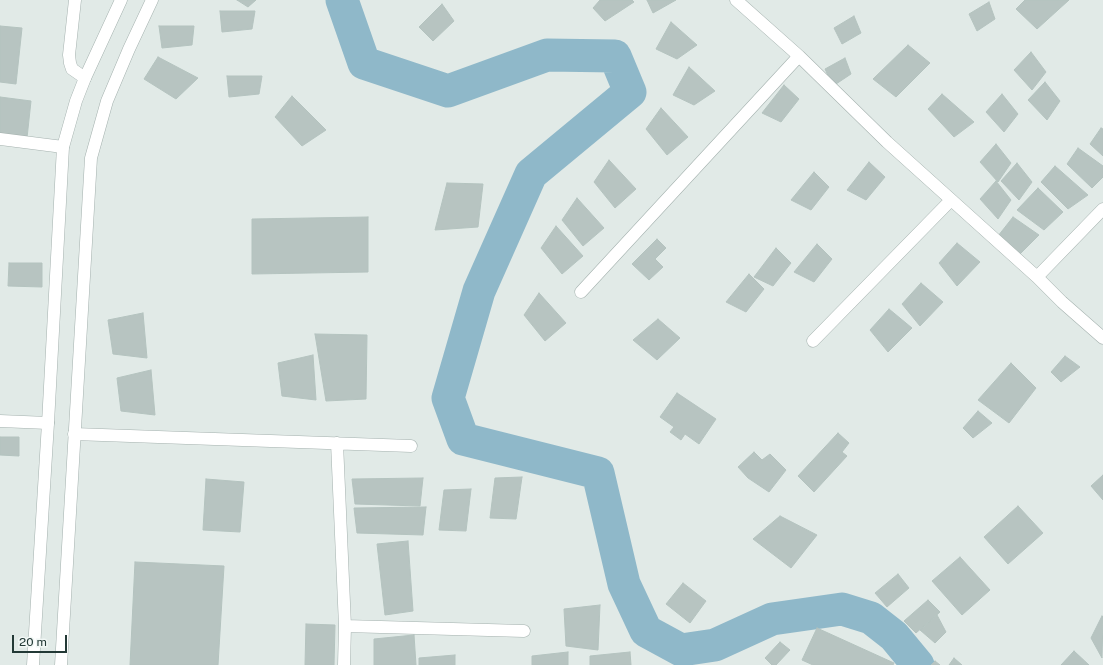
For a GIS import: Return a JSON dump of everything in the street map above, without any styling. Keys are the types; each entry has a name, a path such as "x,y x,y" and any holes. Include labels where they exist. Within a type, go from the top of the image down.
{"street":[{"path":"75,0 69,55 72,69 85,78"},
{"path":"33,665 63,147 76,101 85,78 121,0"},
{"path":"61,665 91,158 107,101 152,0"},
{"path":"736,0 799,56 887,142 1037,277 1062,302 1101,332"},
{"path":"581,292 799,56"},
{"path":"0,139 63,147"},
{"path":"813,341 951,200"},
{"path":"1037,277 1103,209"},
{"path":"0,421 48,423"},
{"path":"74,434 411,446"},
{"path":"338,443 345,626 344,665"},
{"path":"345,626 524,631"}],"building":[{"path":"237,0 256,0 248,7"},
{"path":"600,0 632,0 634,2 605,21 593,8"},
{"path":"647,0 676,0 653,13"},
{"path":"1025,0 1069,0 1037,29 1016,9"},
{"path":"989,2 995,19 977,31 969,14"},
{"path":"442,4 454,21 433,41 419,27"},
{"path":"220,11 255,11 252,29 222,32"},
{"path":"854,16 861,33 842,44 834,28"},
{"path":"671,22 697,45 677,59 656,49"},
{"path":"0,26 22,28 16,84 0,82"},
{"path":"159,26 194,26 192,45 162,48"},
{"path":"908,45 930,63 896,97 873,79"},
{"path":"1031,52 1046,72 1032,90 1014,70"},
{"path":"158,57 198,78 176,99 144,79"},
{"path":"845,58 851,74 833,86 825,69"},
{"path":"689,67 715,91 694,105 673,95"},
{"path":"227,76 262,76 259,94 229,97"},
{"path":"1045,82 1060,101 1047,120 1028,100"},
{"path":"784,85 799,99 781,122 762,113"},
{"path":"942,94 974,122 954,137 928,109"},
{"path":"1002,94 1018,114 1004,132 986,112"},
{"path":"292,96 326,130 302,146 275,117"},
{"path":"0,97 31,101 27,138 0,135"},
{"path":"661,108 688,137 667,155 646,129"},
{"path":"1101,128 1103,129 1103,156 1090,144"},
{"path":"996,144 1011,163 998,182 980,162"},
{"path":"1078,148 1103,166 1103,177 1092,188 1067,164"},
{"path":"609,160 636,189 615,208 594,182"},
{"path":"869,162 885,177 866,200 847,190"},
{"path":"1017,163 1032,182 1019,200 1001,181"},
{"path":"1055,166 1088,195 1068,209 1041,182"},
{"path":"814,172 829,187 811,210 791,200"},
{"path":"996,181 1011,200 998,219 980,199"},
{"path":"447,183 483,184 478,227 435,230"},
{"path":"1038,188 1063,212 1044,230 1017,210"},
{"path":"577,198 604,228 583,246 562,220"},
{"path":"368,217 368,272 252,274 252,219"},
{"path":"1013,217 1039,235 1019,255 998,236"},
{"path":"556,226 583,256 562,274 541,248"},
{"path":"657,239 666,248 655,259 663,267 649,280 632,264"},
{"path":"957,243 980,262 957,286 939,263"},
{"path":"817,244 832,259 814,282 794,272"},
{"path":"776,248 791,263 773,286 754,277"},
{"path":"9,263 42,263 42,287 8,286"},
{"path":"749,274 764,289 746,312 726,302"},
{"path":"921,283 943,302 920,326 902,304"},
{"path":"539,293 566,323 545,341 524,315"},
{"path":"889,309 912,328 888,352 870,330"},
{"path":"143,313 147,358 113,354 108,320"},
{"path":"658,319 680,338 657,360 633,340"},
{"path":"315,334 367,335 366,399 326,401"},
{"path":"313,355 316,400 282,396 278,363"},
{"path":"1065,356 1080,367 1061,382 1051,372"},
{"path":"1011,363 1036,388 1009,423 978,400"},
{"path":"151,370 155,415 121,411 117,378"},
{"path":"677,393 716,419 699,444 685,434 681,440 670,432 674,427 660,417"},
{"path":"978,411 992,423 973,438 963,428"},
{"path":"838,433 849,443 842,452 847,456 814,492 798,476"},
{"path":"0,437 19,437 19,456 0,455"},
{"path":"754,452 762,460 770,454 786,470 769,492 748,478 738,467"},
{"path":"1103,475 1103,500 1091,486"},
{"path":"522,477 516,519 490,518 495,478"},
{"path":"423,478 420,506 355,504 352,479"},
{"path":"206,479 244,482 240,532 203,530"},
{"path":"471,489 466,531 439,530 444,490"},
{"path":"1018,506 1043,533 1008,564 984,537"},
{"path":"426,507 423,535 357,533 354,508"},
{"path":"780,516 817,535 791,568 753,539"},
{"path":"408,541 413,611 385,615 377,544"},
{"path":"960,557 990,590 962,615 932,581"},
{"path":"135,562 224,566 218,665 130,665"},
{"path":"898,574 909,588 887,607 875,593"},
{"path":"683,583 706,601 690,623 666,604"},
{"path":"928,600 940,612 916,633 904,621"},
{"path":"600,605 598,650 566,646 564,609"},
{"path":"937,615 946,632 935,643 920,630"},
{"path":"1102,616 1103,617 1102,658 1091,638"},
{"path":"306,624 335,625 334,665 305,665"},
{"path":"817,628 894,663 893,665 813,665 802,660"},
{"path":"414,635 416,665 374,665 374,639"},
{"path":"780,642 790,650 776,665 772,665 765,658"},
{"path":"1074,651 1089,665 1061,665"},
{"path":"568,652 568,665 532,665 532,656"},
{"path":"630,652 631,665 590,665 590,656"},
{"path":"455,655 455,665 419,665 419,658"},
{"path":"954,658 962,665 949,665"},
{"path":"935,661 940,665 931,665"}],"waterway":[{"path":"342,0 364,63 448,91 547,55 615,56 630,92 531,174 479,291 448,398 463,439 598,473 624,584 646,631 681,650 715,645 772,619 842,609 871,618 894,636 918,665"}]}
